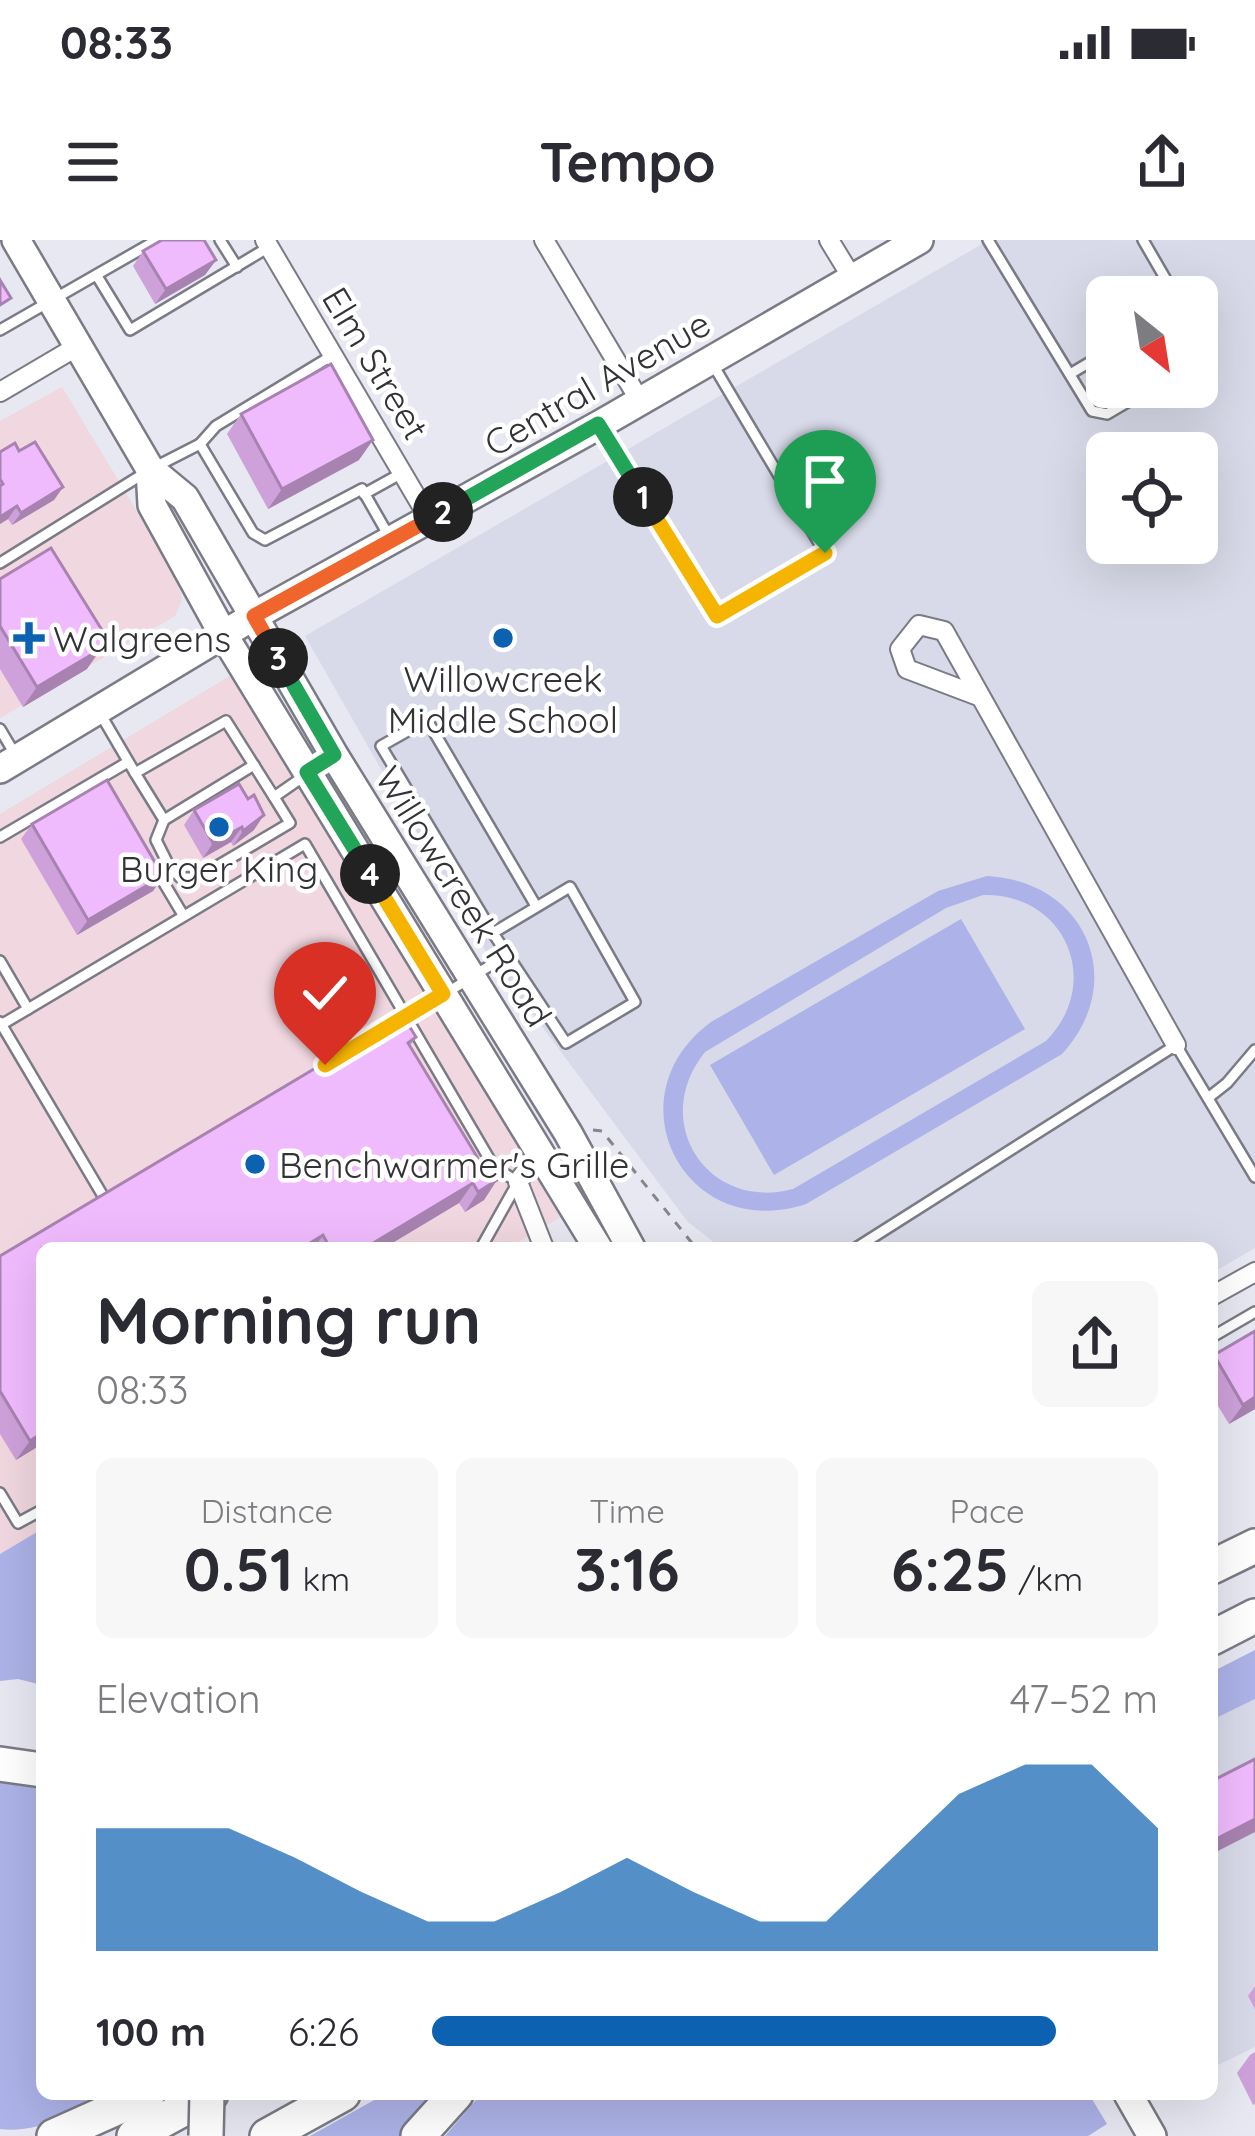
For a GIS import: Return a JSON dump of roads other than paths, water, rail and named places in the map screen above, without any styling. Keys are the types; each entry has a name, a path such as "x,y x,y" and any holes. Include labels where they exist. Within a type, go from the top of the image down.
{"highway":[{"path":"1218,1564 1255,1546"},
{"path":"1218,1635 1255,1616"},
{"path":"0,1745 36,1749"},
{"path":"0,1764 36,1769"},
{"path":"54,2136 135,2100"},
{"path":"189,2136 190,2100"},
{"path":"134,2136 198,2100"},
{"path":"206,2136 209,2100"},
{"path":"267,2136 332,2100"},
{"path":"418,2136 451,2100"}],"main road":[{"name":"Willowcreek Road","path":"15,240 150,469 185,498 334,755 568,1133 628,1242"},
{"name":"Central Avenue","path":"9,764 254,616 919,240"},
{"name":"Willowcreek Road","path":"150,469 152,505 223,634 595,1242"},
{"path":"1131,2100 1153,2136"}],"street":[{"path":"544,240 640,401"},
{"path":"829,240 850,276"},
{"name":"Elm Street","path":"267,244 430,520"},
{"path":"0,392 78,346"},
{"path":"981,697 907,669 900,649 919,626 944,631 981,697 1176,1045"},
{"path":"542,1242 518,1182 531,1164 545,1156"},
{"path":"1218,1292 1254,1273"}],"lane":[{"path":"0,249 15,240"},
{"path":"0,330 157,240"},
{"path":"220,240 237,267"},
{"path":"988,240 1086,401"},
{"path":"1143,240 1163,276"},
{"path":"97,276 130,330 267,244"},
{"path":"0,563 150,469 200,444 216,426 333,355"},
{"path":"598,424 717,616 825,553 710,360"},
{"path":"1070,374 1086,364"},
{"path":"1090,408 1107,414 1117,408"},
{"path":"200,444 254,533 265,540 362,489 392,541"},
{"path":"364,494 402,473"},
{"path":"98,711 164,820"},
{"path":"494,933 571,887 634,1002 566,1043 494,933 380,746 427,720 536,906"},
{"path":"135,773 226,721 254,765 290,823 197,878 181,878 161,853 156,840 164,820 254,765"},
{"path":"0,729 9,764"},
{"path":"274,797 334,755"},
{"path":"0,837 128,762"},
{"path":"102,777 113,797"},
{"path":"103,1196 4,1040 1,1024 305,844 494,1167 518,1182 488,1242"},
{"path":"148,856 183,915"},
{"path":"394,1024 510,953"},
{"path":"0,961 28,1009"},
{"path":"865,1242 1176,1045 1255,1177"},
{"path":"1208,1098 1255,1050"},
{"path":"85,1207 123,1184"},
{"path":"1218,1334 1255,1312"},
{"path":"0,1493 18,1523 36,1513"}],"place":[{"name":"Walgreens","path":"29,638"},
{"name":"Willowcreek Middle School","path":"503,638"},
{"name":"Burger King","path":"219,827"},
{"name":"Benchwarmer's Grille","path":"255,1164"}]}
